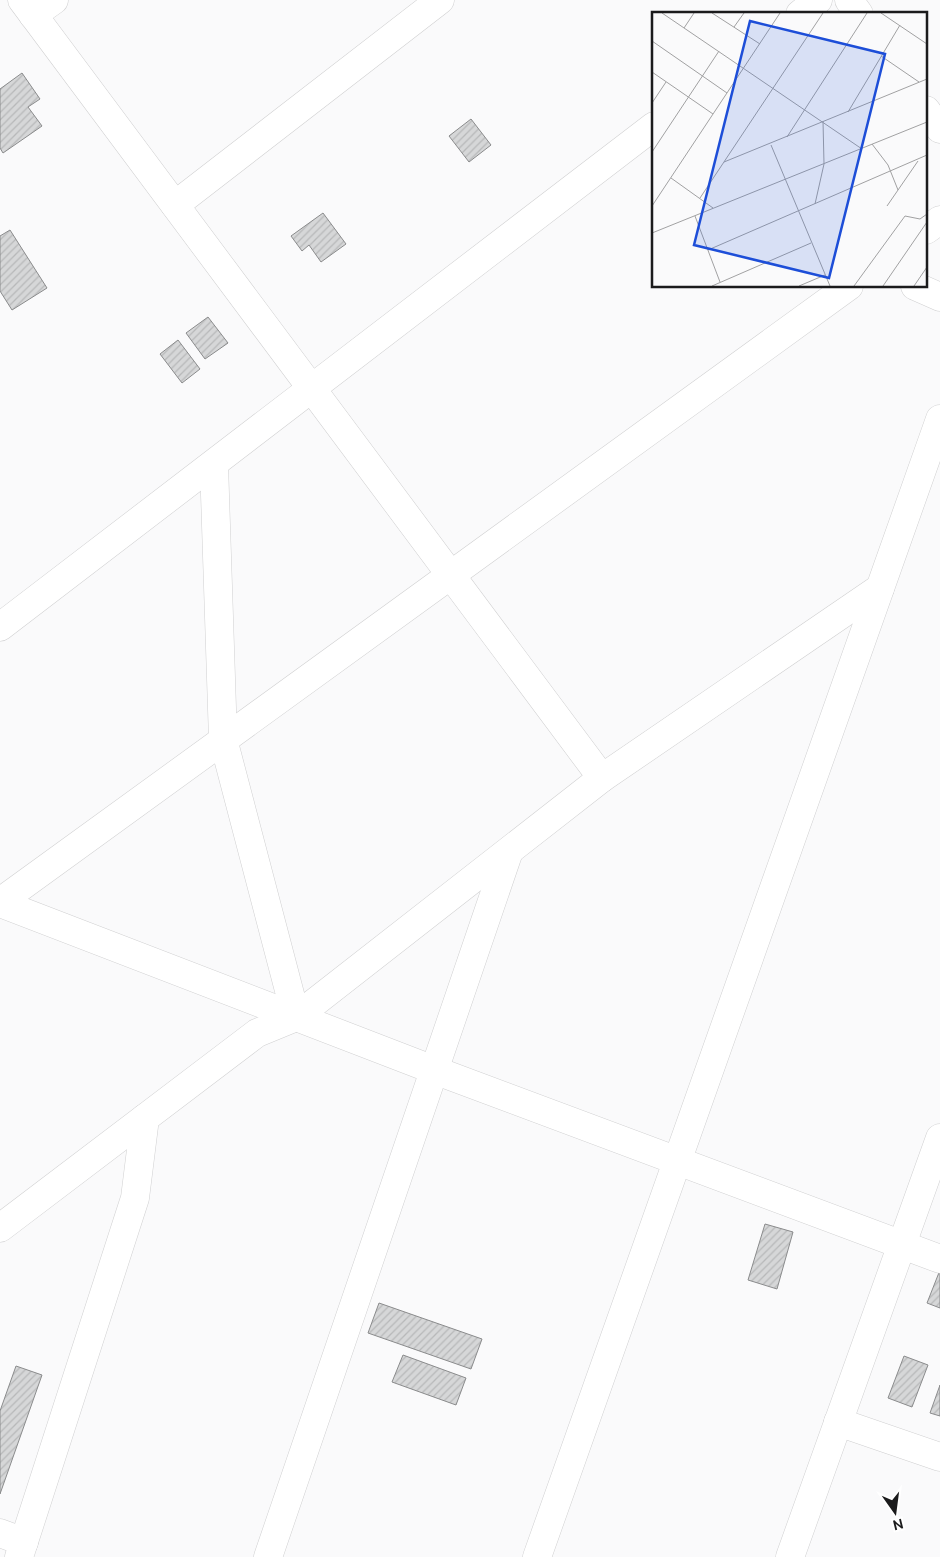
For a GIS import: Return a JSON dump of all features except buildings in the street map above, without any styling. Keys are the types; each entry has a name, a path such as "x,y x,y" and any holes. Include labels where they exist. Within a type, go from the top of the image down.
{"street":[{"path":"175,204 440,0"},
{"path":"803,12 818,0"},
{"path":"850,0 858,12"},
{"path":"36,5 175,204 602,778"},
{"path":"928,113 940,129"},
{"path":"0,627 652,128"},
{"path":"928,229 940,220"},
{"path":"0,902 845,288"},
{"path":"920,288 940,297"},
{"path":"536,1557 940,419"},
{"path":"214,464 223,739 296,1017"},
{"path":"0,1228 257,1033 296,1017 508,854 602,778 880,588"},
{"path":"268,1557 508,854"},
{"path":"0,902 434,1070 940,1259"},
{"path":"14,1544 135,1198 145,1118"},
{"path":"790,1557 940,1138"},
{"path":"838,1422 940,1457"}]}
